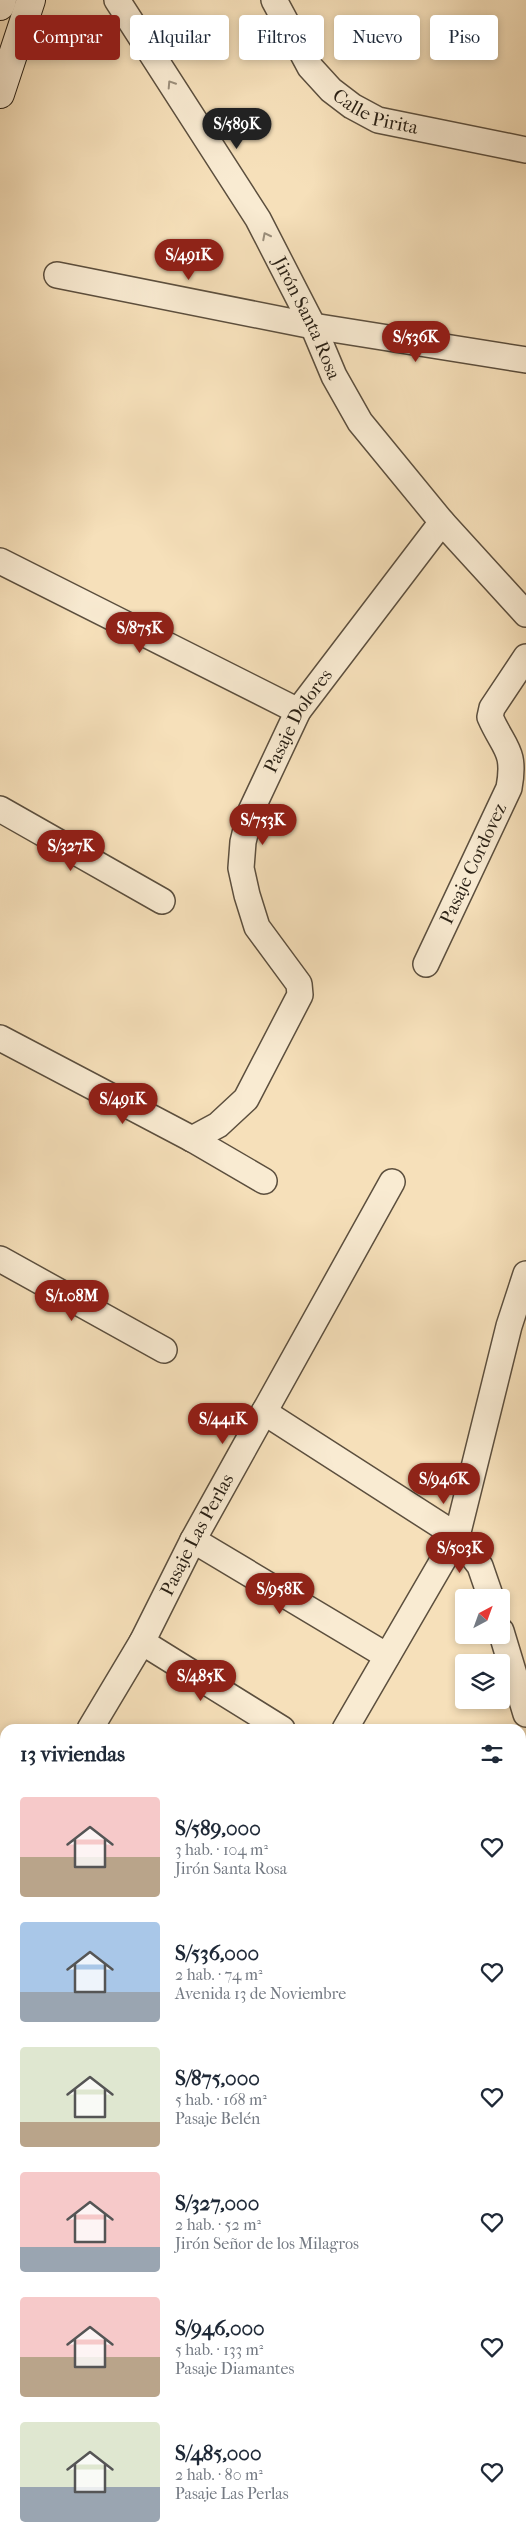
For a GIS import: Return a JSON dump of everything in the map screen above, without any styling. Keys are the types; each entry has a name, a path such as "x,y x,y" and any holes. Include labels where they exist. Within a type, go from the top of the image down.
{"street":[{"path":"0,6 2,0"},
{"path":"0,94 30,0"},
{"name":"Jirón Santa Rosa","path":"117,0 258,219 312,326 334,376 360,422 442,522 526,614"},
{"name":"Calle Pirita","path":"274,0 310,67 331,90 352,106 378,120 526,150"},
{"path":"57,275 312,326 526,360"},
{"name":"Pasaje Dolores","path":"192,1139 218,1125 246,1099 300,995 299,984 257,927 242,868 243,842 250,813 298,711 442,522"},
{"path":"0,561 298,711"},
{"name":"Pasaje Cordovez","path":"426,964 508,788 512,771 508,746 490,717 492,708 526,657"},
{"path":"0,809 162,901"},
{"path":"0,1038 192,1139 264,1181"},
{"name":"Pasaje Las Perlas","path":"93,1724 142,1642 193,1540 392,1182"},
{"path":"0,1259 164,1350"},
{"path":"348,1724 457,1536 518,1327 526,1274"},
{"path":"264,1412 457,1536 480,1566 488,1589"},
{"path":"193,1540 387,1656"},
{"path":"142,1642 274,1724"},
{"path":"505,1644 526,1714"}]}
